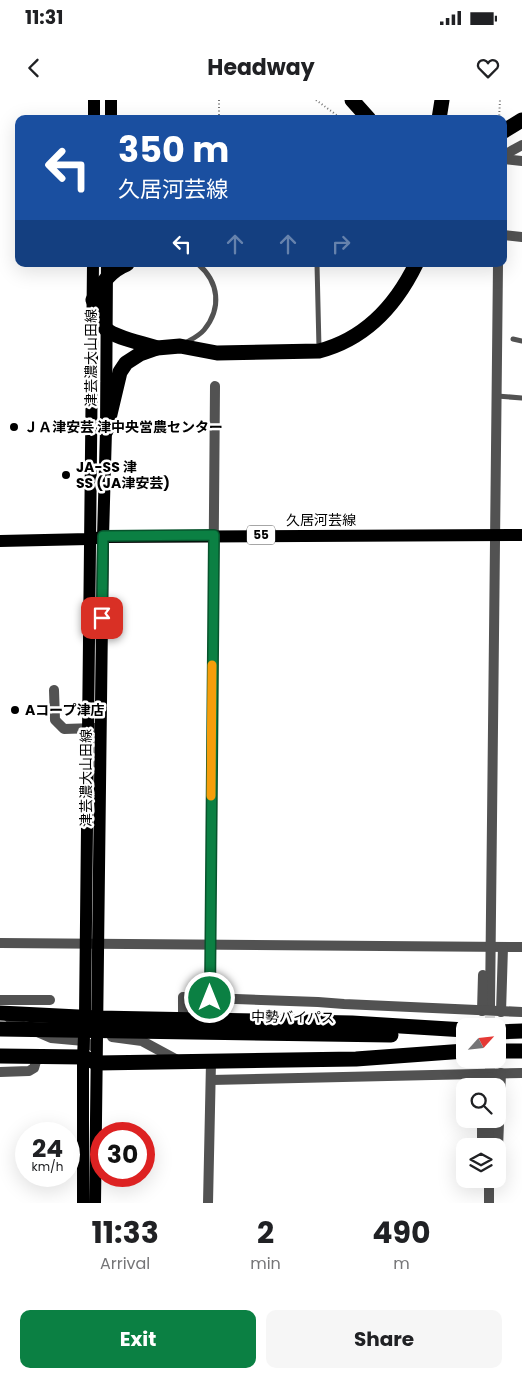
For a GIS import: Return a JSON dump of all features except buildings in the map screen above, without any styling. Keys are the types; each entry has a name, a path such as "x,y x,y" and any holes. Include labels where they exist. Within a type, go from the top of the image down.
{"highway":[{"path":"352,100 365,115"},
{"path":"429,115 432,100"},
{"path":"439,115 442,100"},
{"path":"507,129 522,120"},
{"path":"120,267 107,270 93,300 106,328 118,337 157,348"},
{"path":"106,431 120,372 132,358 157,348 180,346 217,353 319,351 356,336 380,317 400,293 413,267"},
{"path":"1,1008 89,1020 352,1023 456,1029"},
{"name":"中勢バイパス","path":"0,1029 456,1038"},
{"path":"506,1032 522,1032"},
{"path":"506,1040 522,1041"},
{"path":"506,1051 522,1051"},
{"path":"0,1056 37,1058 92,1057 211,1062 356,1058 456,1052"}],"main road":[{"path":"94,100 94,115"},
{"path":"111,100 111,115"},
{"name":"津芸濃大山田線","path":"93,267 90,539 99,944 89,1020 84,1041 92,1057 95,1203"},
{"name":"津芸濃大山田線","path":"83,1203 92,1057 98,1035 89,1020 85,944 103,536 107,270"},
{"name":"久居河芸線","path":"0,540 90,539 103,536 522,535"}],"street":[{"path":"507,155 522,145"},
{"path":"507,158 522,161"},
{"path":"507,236 522,237"},
{"path":"486,1009 498,267"},
{"path":"210,998 215,386"},
{"path":"54,690 55,720 64,729 95,728"},
{"path":"0,944 522,947"},
{"path":"501,1012 503,947"},
{"path":"182,1020 183,997 522,1012"},
{"path":"1,1008 50,1000"},
{"path":"1,1008 14,1022 51,1038 84,1041"},
{"path":"98,1035 142,1041 180,1062"},
{"path":"0,1072 29,1071 34,1068 37,1058"},
{"path":"208,1203 211,1062"},
{"path":"498,1138 501,1073"},
{"path":"489,1078 501,1073 522,1073"},
{"path":"211,1080 317,1079 351,1076 456,1078"},
{"path":"489,1188 489,1203"}],"lane":[{"path":"180,346 202,332 214,316 216,291 208,273 201,267"},
{"path":"317,267 319,351"},
{"path":"513,339 522,341"},
{"path":"496,396 522,398"}],"path":[{"path":"219,100 219,115"},
{"path":"316,100 337,115"},
{"path":"499,115 500,100"}],"tunnel":[{"path":"490,1006 490,1018"},
{"path":"490,1068 490,1077"}],"slow traffic":[{"path":"211,796 212,665"}],"place":[{"name":"ＪＡ津安芸 津中央営農センター","path":"14,427"},
{"name":"JA-SS 津 SS (JA津安芸)","path":"66,475"},
{"name":"Aコープ津店","path":"15,710"}],"route":[{"path":"102,618 103,536 214,535 210,998"}]}
